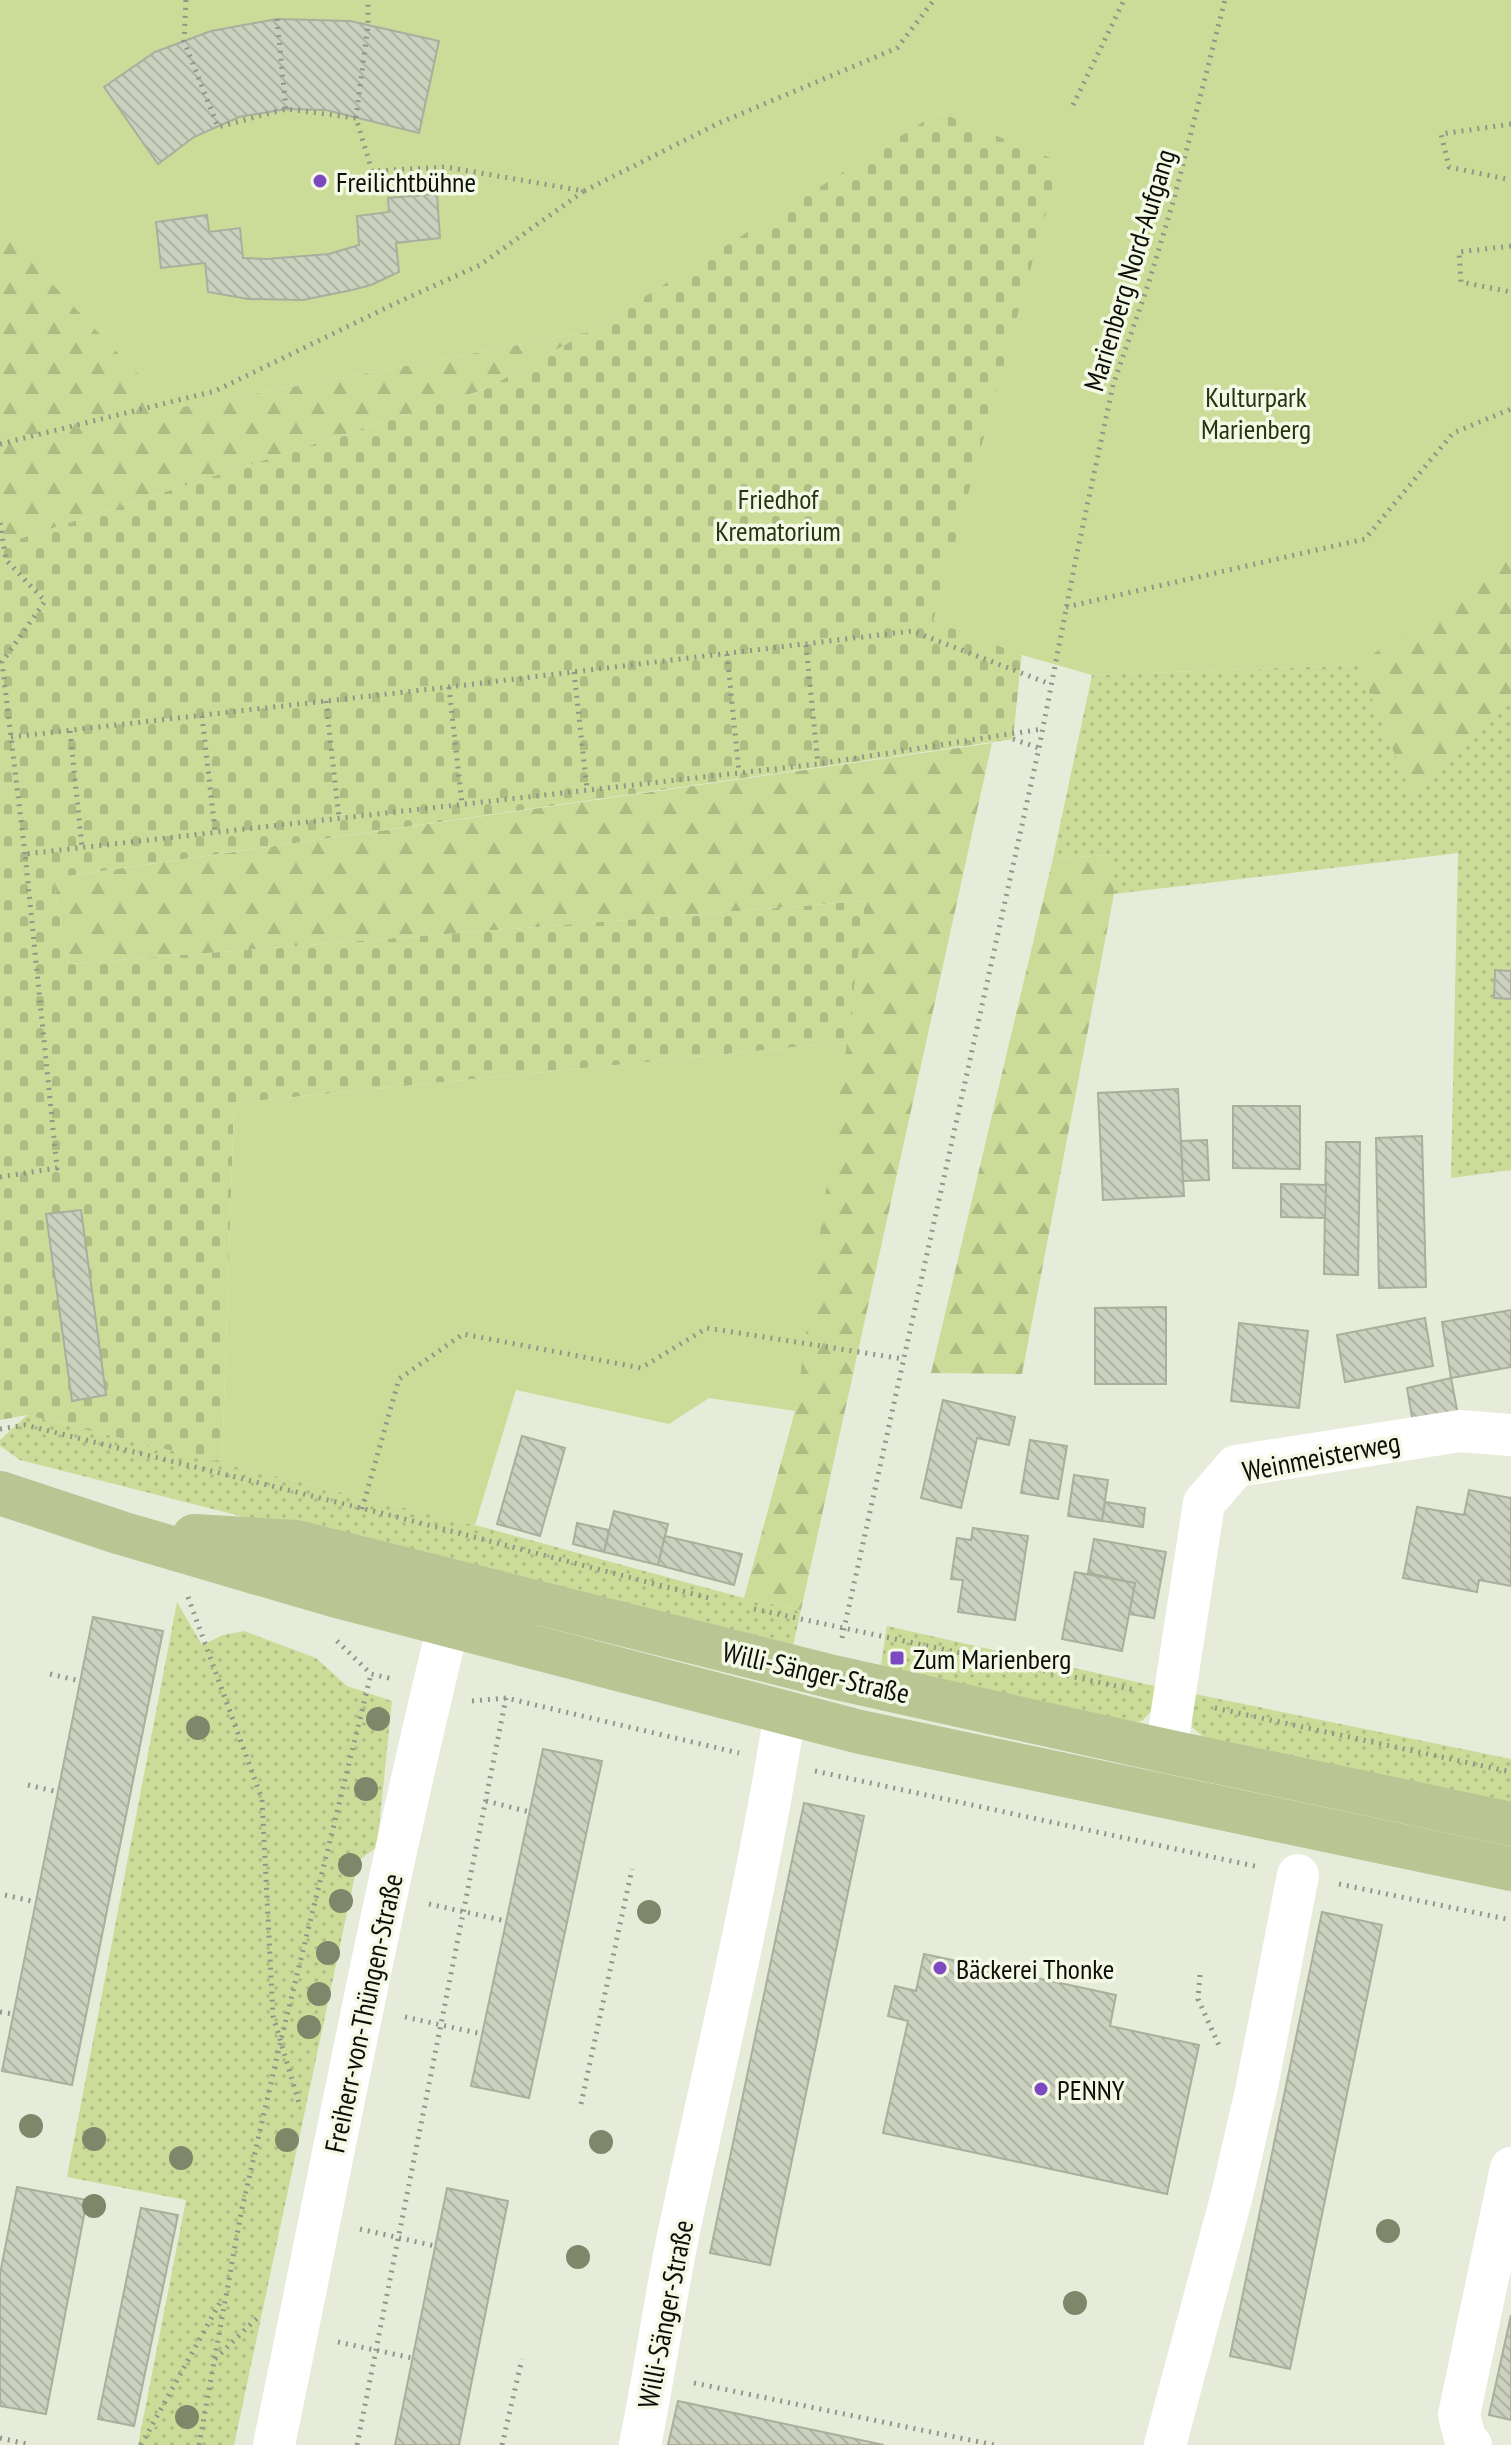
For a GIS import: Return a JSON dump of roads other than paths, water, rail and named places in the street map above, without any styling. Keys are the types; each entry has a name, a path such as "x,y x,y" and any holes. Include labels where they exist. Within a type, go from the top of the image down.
{"main road":[{"name":"Willi-Sänger-Straße","path":"0,1493 121,1533 333,1595 454,1604 833,1677 1511,1824"},
{"name":"Willi-Sänger-Straße","path":"454,1604 785,1713 971,1756 1511,1869"}],"street":[{"name":"Weinmeisterweg","path":"1166,1751 1204,1503 1236,1466 1460,1431 1511,1435"},
{"name":"Freiherr-von-Thüngen-Straße","path":"274,2445 340,2109 454,1604"},
{"name":"Willi-Sänger-Straße","path":"640,2445 677,2240 766,1821 785,1713"},
{"path":"1165,2445 1220,2245 1256,2091 1298,1875"},
{"path":"1465,2430 1511,2168"}],"place":[{"name":"Freilichtbühne","path":"320,181"},
{"name":"Zum Marienberg","path":"897,1658"},
{"name":"Bäckerei Thonke","path":"940,1968"},
{"name":"PENNY","path":"1041,2089"}],"park label":[{"name":"Kulturpark Marienberg","path":"1256,412"},
{"name":"Friedhof Krematorium","path":"778,514"}]}
